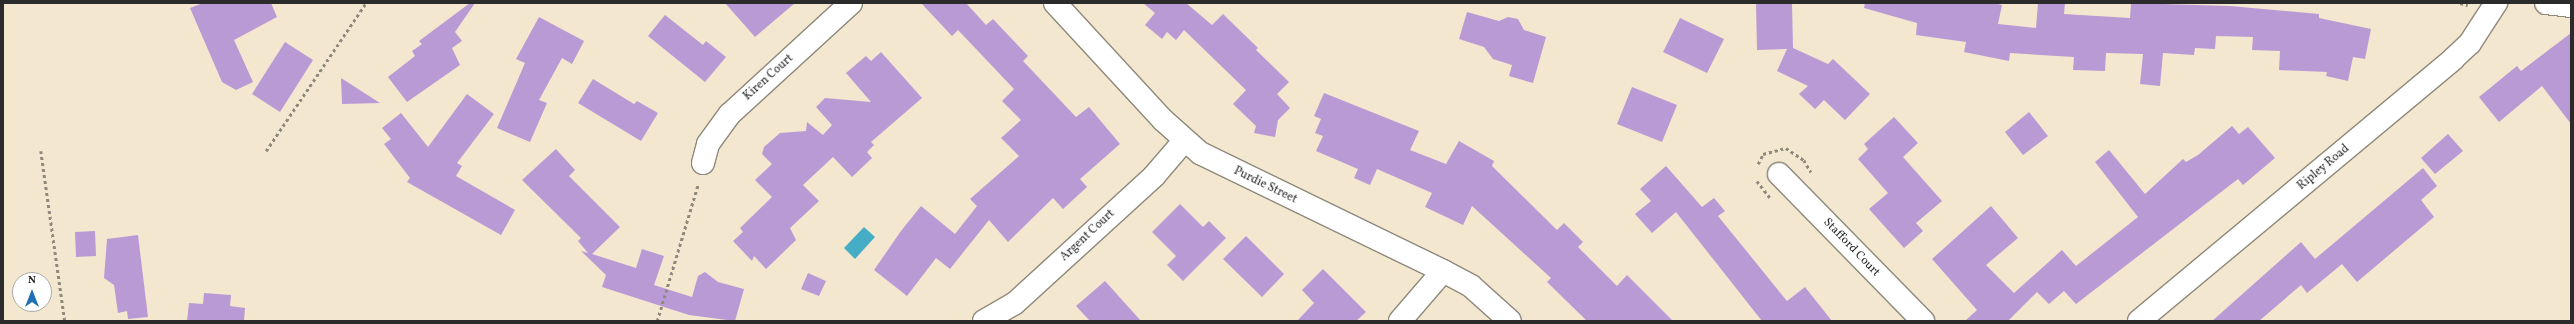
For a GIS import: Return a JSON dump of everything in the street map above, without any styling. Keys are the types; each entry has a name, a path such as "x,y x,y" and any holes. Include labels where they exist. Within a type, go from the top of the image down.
{"street":[{"name":"Kiren Court","path":"703,163 708,144 730,114 850,3"},
{"name":"Purdie Street","path":"1055,3 1184,141 1216,162 1443,271 1471,286 1510,321"},
{"name":"Ripley Road","path":"2139,321 2452,60 2470,43 2496,3"},
{"name":"Argent Court","path":"984,321 1014,304 1154,176 1184,141"},
{"name":"Stafford Court","path":"1779,174 1923,321"},
{"path":"1400,321 1443,271"}],"path":[{"path":"266,151 366,3"},
{"path":"41,151 65,321"},
{"path":"657,321 703,163"}],"water":[{"path":"864,227 875,237 855,259 844,248"}],"building":[{"path":"203,3 271,3 277,17 234,40 253,82 236,90 222,82 190,8"},
{"path":"470,3 475,3 455,32 462,41 452,48 460,65 407,102 388,77 415,56 412,51 422,44 419,41"},
{"path":"725,3 795,3 755,37"},
{"path":"921,3 966,3 986,25 993,19 1028,56 1023,61 1076,117 1089,107 1120,144 1080,179 1087,187 1063,209 1053,198 1008,242 989,220 950,269 936,258 907,296 874,270 901,231 921,206 955,234 977,206 970,199 1019,156 1001,138 1021,120 1002,101 1014,89 958,30 952,36"},
{"path":"1143,3 1186,3 1212,25 1223,14 1258,48 1256,50 1289,82 1277,94 1290,108 1278,120 1275,137 1254,133 1256,126 1233,104 1246,90 1184,30 1176,40 1167,32 1162,39 1145,25 1155,13"},
{"path":"1756,3 1792,3 1793,48 1828,64 1833,59 1870,94 1845,120 1824,100 1815,109 1799,94 1808,86 1777,71 1787,49 1757,50"},
{"path":"1865,3 1993,3 2002,5 1998,24 2036,28 2038,3 2065,3 2064,14 2130,18 2131,3 2230,6 2319,14 2319,18 2371,29 2365,59 2353,57 2348,81 2326,76 2327,72 2279,70 2280,51 2252,50 2253,37 2216,36 2215,49 2195,48 2194,55 2163,53 2160,86 2140,84 2143,54 2106,53 2105,71 2073,70 2074,57 2010,53 2009,61 1964,52 1966,42 1916,35 1917,23 1864,8"},
{"path":"1467,12 1499,21 1508,17 1518,19 1524,30 1546,37 1533,83 1509,76 1512,65 1493,59 1484,47 1459,39"},
{"path":"665,15 703,45 706,41 726,57 705,82 648,36"},
{"path":"539,17 584,41 572,64 562,58 539,100 547,103 530,142 497,128 525,63 516,59"},
{"path":"1680,18 1724,39 1707,73 1663,52"},
{"path":"2571,33 2571,124 2542,86 2499,122 2479,97 2517,66 2521,71"},
{"path":"285,42 313,60 280,112 252,94"},
{"path":"881,52 922,98 871,142 874,145 867,152 872,158 852,177 833,157 803,185 819,201 790,228 796,240 766,269 754,256 752,261 733,241 743,232 740,228 772,197 755,180 772,164 762,154 764,147 780,133 806,131 807,122 823,135 832,125 816,107 825,98 871,102 846,73 866,56 871,61"},
{"path":"341,78 380,103 342,104"},
{"path":"593,79 634,104 637,101 658,113 641,141 578,103"},
{"path":"1632,87 1677,105 1662,142 1617,124"},
{"path":"1324,93 1419,131 1410,150 1446,164 1459,141 1494,161 1492,166 1557,230 1564,223 1583,242 1578,247 1617,286 1627,275 1673,321 1587,321 1547,282 1551,278 1472,206 1463,225 1425,207 1432,193 1377,169 1370,185 1354,178 1358,169 1316,151 1323,136 1315,133 1321,119 1314,116"},
{"path":"467,94 494,114 457,163 462,166 456,176 515,210 501,235 407,182 410,178 384,144 391,139 382,128 401,113 428,147"},
{"path":"2029,112 2048,136 2023,155 2005,132"},
{"path":"1894,117 1918,143 1903,157 1942,201 1916,223 1923,231 1904,248 1869,209 1888,193 1858,159 1868,149 1864,144"},
{"path":"2232,126 2239,134 2248,127 2275,158 2243,185 2238,179 2076,304 2064,291 2049,304 2037,292 2008,321 1965,321 1977,310 1932,259 1991,206 2018,238 1986,265 2014,293 2062,250 2076,266 2138,217 2095,162 2109,150 2145,194 2183,159 2186,162 2198,155"},
{"path":"2448,134 2463,151 2435,174 2421,158"},
{"path":"556,149 575,170 569,176 620,227 592,254 636,268 642,249 664,256 654,285 692,297 698,276 705,272 718,282 744,289 735,321 689,315 602,287 606,275 581,251 588,253 578,241 581,238 522,180"},
{"path":"1666,166 1702,207 1714,198 1725,211 1718,216 1787,301 1805,287 1832,321 1762,321 1676,212 1652,233 1635,214 1651,201 1640,189"},
{"path":"2423,168 2437,186 2421,200 2434,217 2357,282 2342,264 2307,293 2301,285 2259,321 2212,321 2301,242 2315,259"},
{"path":"1180,204 1203,227 1209,221 1226,238 1183,281 1167,265 1176,256 1152,232"},
{"path":"95,231 96,256 76,257 75,232"},
{"path":"138,235 148,317 128,319 127,311 118,313 114,285 104,278 107,239"},
{"path":"1246,236 1284,274 1262,297 1223,259"},
{"path":"1323,269 1366,312 1356,321 1297,321 1314,303 1302,290"},
{"path":"808,273 826,281 819,296 801,289"},
{"path":"1105,281 1141,321 1090,321 1076,306"},
{"path":"204,293 231,295 230,306 245,308 244,321 187,321 189,303 203,304"}]}
